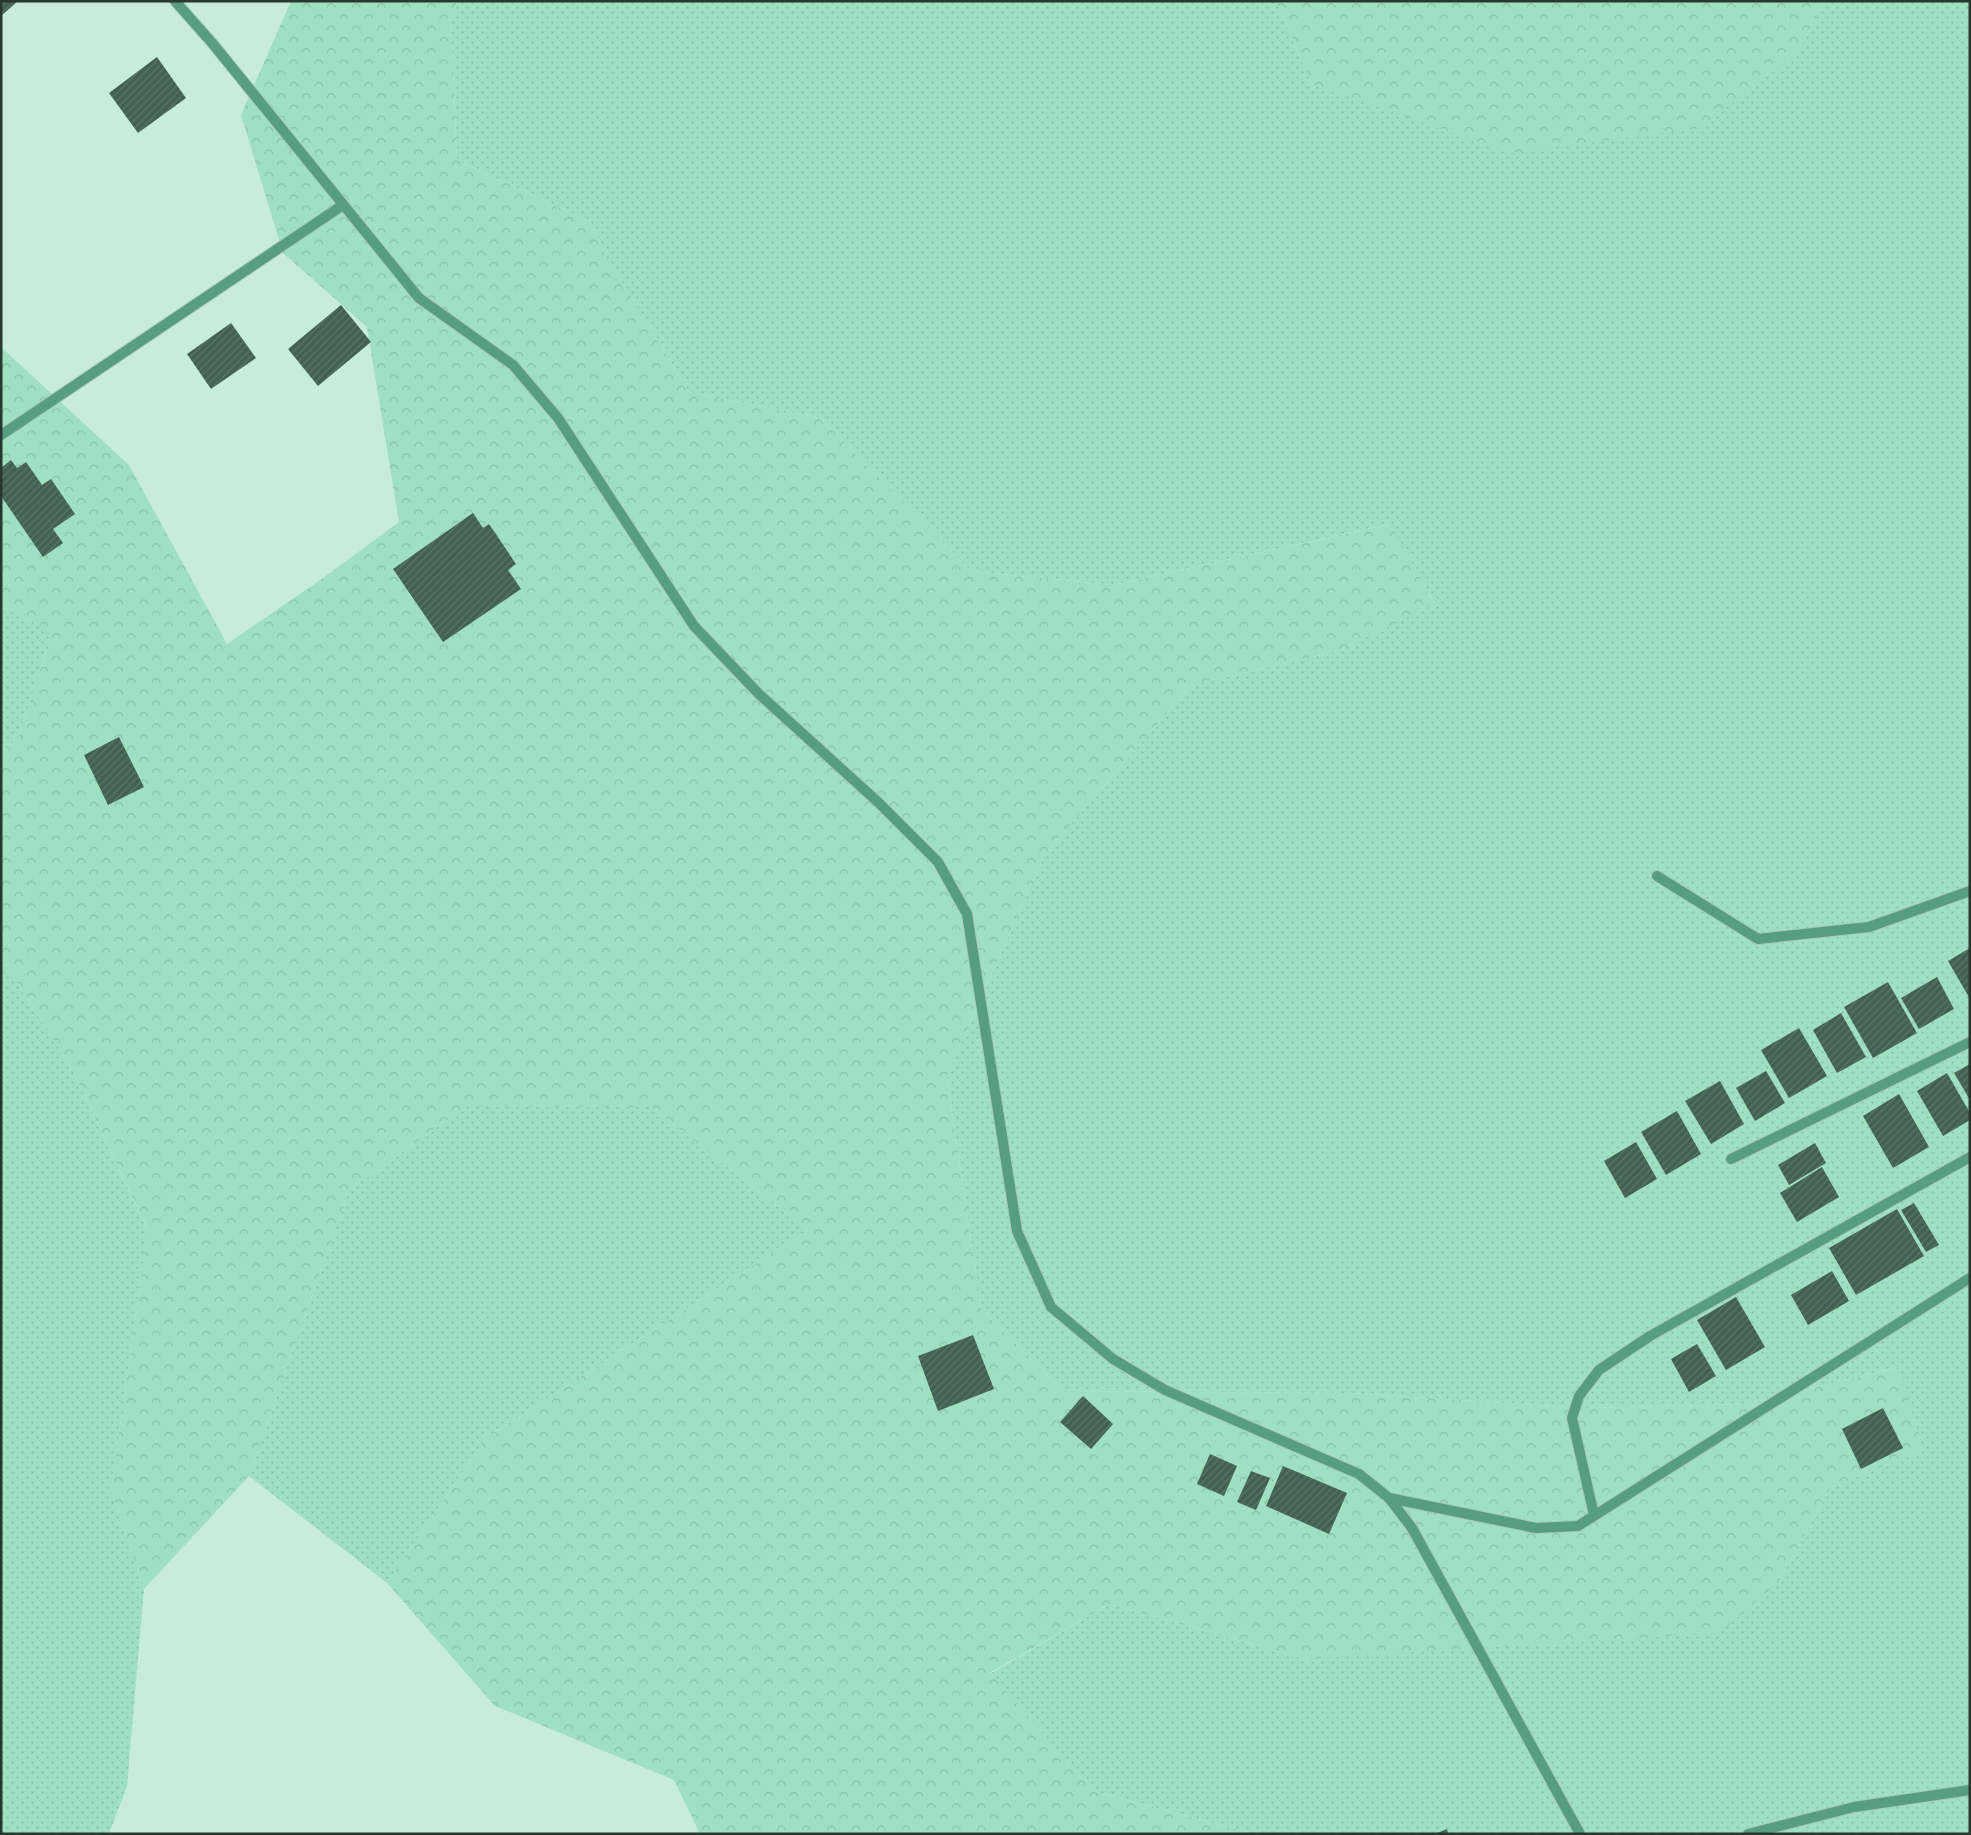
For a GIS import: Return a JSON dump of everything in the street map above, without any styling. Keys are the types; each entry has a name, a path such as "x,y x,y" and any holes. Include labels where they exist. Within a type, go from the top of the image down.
{"street":[{"path":"176,1 419,298 513,366 558,418 694,626 759,694 878,803 938,862 967,914 1018,1231 1050,1307 1113,1359 1166,1390 1358,1474 1388,1498 1412,1528 1580,1834"},
{"path":"1,435 344,205"},
{"path":"1657,876 1758,939 1868,927 1970,891"},
{"path":"1731,1159 1970,1042"},
{"path":"1594,1516 1572,1418 1579,1396 1598,1370 1650,1336 1970,1158"},
{"path":"1388,1498 1536,1528 1578,1526 1970,1278"},
{"path":"1748,1834 1854,1807 1970,1790"}],"green space":[{"path":"291,1 457,1 451,18 457,160 590,222 607,258 689,392 820,418 971,571 1113,585 1390,524 1435,604 1338,651 1191,685 1044,855 947,1076 981,1309 1063,1391 1348,1393 1583,1408 1746,1404 1899,1367 1923,1450 1830,1488 1778,1583 1719,1633 1305,1659 1109,1604 990,1673 1094,1791 1254,1834 700,1834 674,1780 495,1706 387,1583 486,1438 808,1230 651,1107 467,1106 349,1190 249,1476 144,1589 111,1489 148,1230 70,1065 1,958 1,755 19,736 52,632 1,606 1,347 129,465 227,644 323,578 399,522 367,327 283,253 241,115"},
{"path":"457,1 1276,1 1312,84 1797,54 1824,1 1970,1 1970,1834 1254,1834 1094,1791 990,1674 1109,1604 1305,1659 1778,1583 1830,1488 1923,1450 1898,1367 1746,1404 1583,1408 1348,1393 1063,1391 981,1309 947,1076 1044,855 1191,685 1338,651 1435,603 1389,524 1113,585 971,571 820,418 689,392 607,258 590,222 457,160 451,18"},
{"path":"1276,1 1824,1 1797,54 1699,128 1510,153 1312,84"},
{"path":"1,606 52,632 19,736 1,755"},
{"path":"1,958 70,1065 148,1231 111,1489 144,1589 127,1786 109,1834 1,1834"},
{"path":"467,1106 651,1107 808,1230 486,1438 387,1583 249,1476 349,1190"}],"building":[{"path":"1,1 18,1 1,16"},
{"path":"157,57 186,98 138,133 109,93"},
{"path":"341,305 371,342 318,386 288,349"},
{"path":"231,323 256,358 211,389 187,354"},
{"path":"11,460 17,468 26,462 42,485 51,479 75,514 53,529 63,543 43,557 1,496 1,468"},
{"path":"473,513 483,528 489,524 516,564 508,570 521,589 443,642 393,569"},
{"path":"119,737 144,787 108,805 84,755"},
{"path":"1970,948 1970,999 1948,961"},
{"path":"1937,977 1954,1009 1919,1029 1901,998"},
{"path":"1888,982 1917,1033 1873,1058 1844,1007"},
{"path":"1841,1013 1866,1057 1837,1073 1813,1030"},
{"path":"1799,1028 1827,1076 1789,1098 1761,1050"},
{"path":"1970,1064 1970,1100 1954,1073"},
{"path":"1766,1071 1785,1103 1755,1121 1736,1088"},
{"path":"1947,1073 1970,1113 1970,1120 1943,1136 1917,1091"},
{"path":"1720,1081 1744,1124 1711,1144 1685,1101"},
{"path":"1899,1094 1929,1147 1893,1168 1863,1116"},
{"path":"1677,1111 1701,1154 1666,1175 1641,1132"},
{"path":"1636,1142 1657,1179 1625,1198 1604,1161"},
{"path":"1815,1143 1826,1163 1789,1185 1778,1165"},
{"path":"1822,1167 1839,1197 1797,1222 1780,1193"},
{"path":"1914,1203 1939,1245 1926,1252 1901,1210"},
{"path":"1897,1209 1924,1256 1856,1295 1829,1248"},
{"path":"1832,1271 1849,1301 1808,1325 1791,1295"},
{"path":"1736,1297 1765,1347 1726,1370 1697,1320"},
{"path":"973,1335 994,1389 938,1411 918,1356"},
{"path":"1697,1344 1716,1376 1689,1392 1671,1359"},
{"path":"1083,1396 1113,1424 1091,1449 1060,1422"},
{"path":"1883,1408 1903,1448 1861,1469 1842,1429"},
{"path":"1210,1454 1237,1466 1224,1496 1197,1484"},
{"path":"1283,1466 1347,1493 1329,1534 1266,1506"},
{"path":"1251,1471 1270,1478 1256,1510 1237,1502"},
{"path":"1447,1829 1448,1834 1435,1834"}]}
